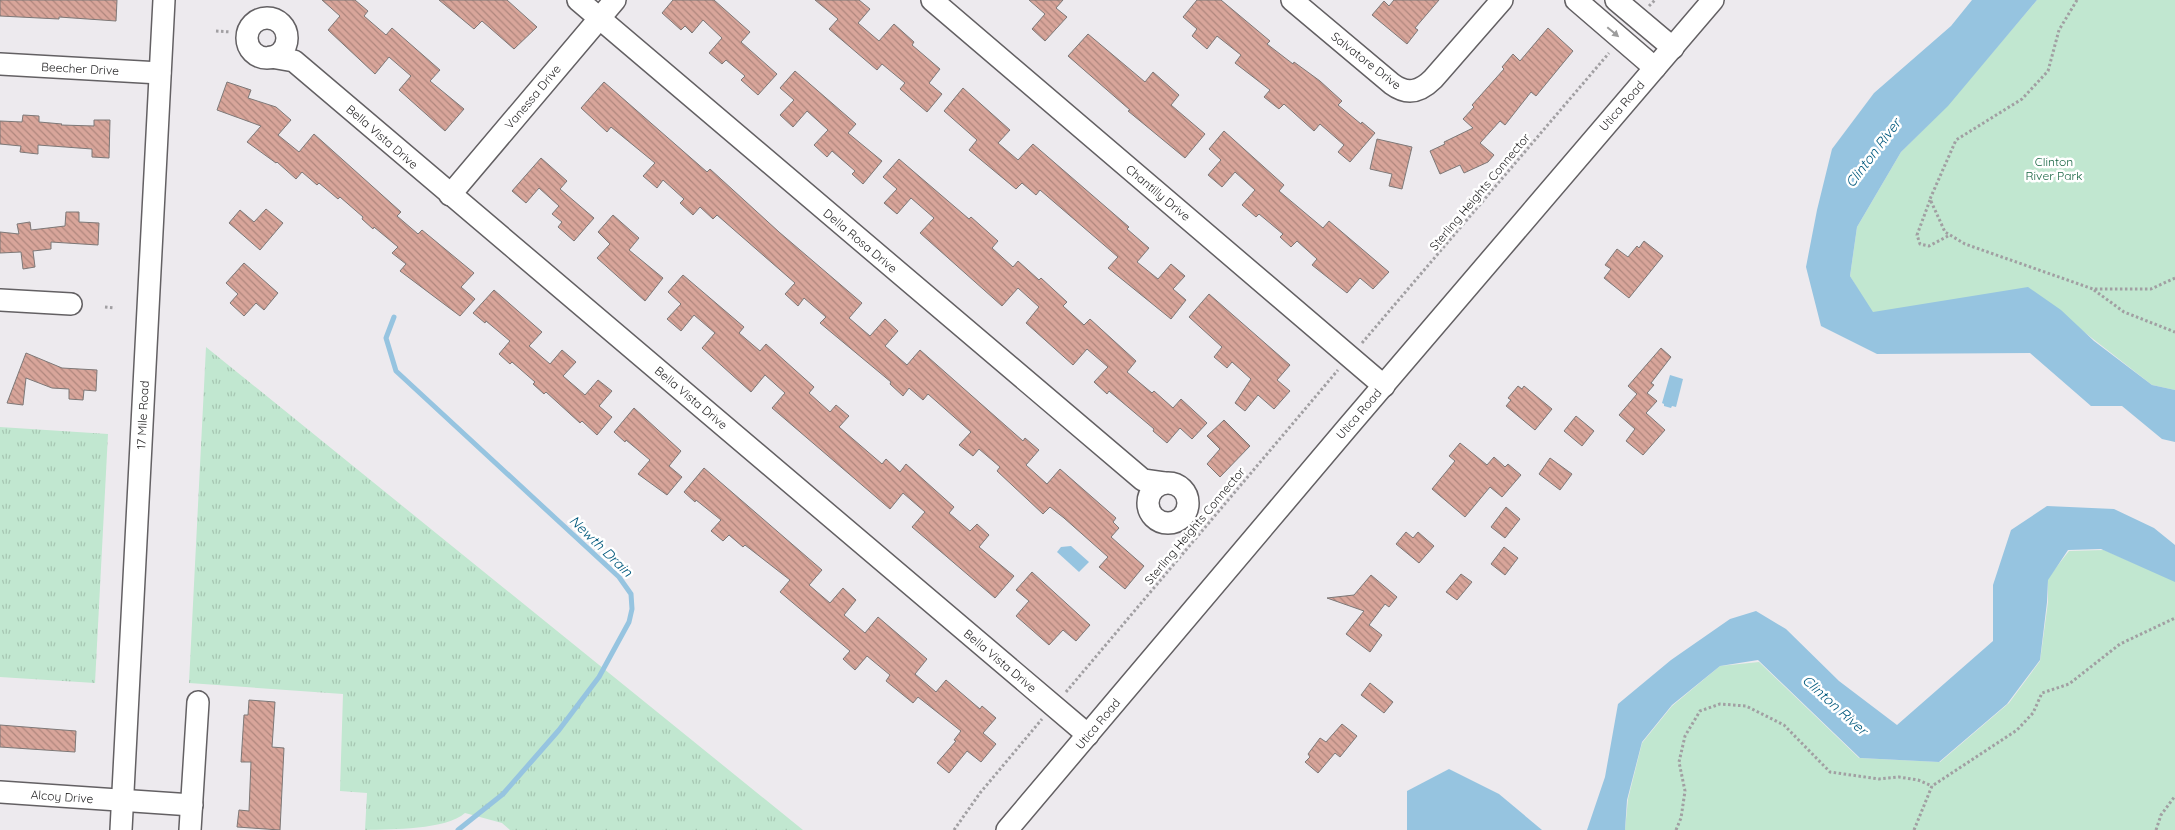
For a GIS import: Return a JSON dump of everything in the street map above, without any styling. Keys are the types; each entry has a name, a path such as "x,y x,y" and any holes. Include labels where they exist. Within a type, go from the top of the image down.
{"street":[{"name":"17 Mile Road","path":"122,830 164,0"},
{"name":"Della Rosa Drive","path":"578,0 1143,480"},
{"name":"Vanessa Drive","path":"450,195 615,0"},
{"name":"Chantilly Drive","path":"932,0 1384,386"},
{"name":"Salvatore Drive","path":"1292,0 1392,84 1406,91 1413,92 1426,86 1433,79 1502,0"},
{"path":"1576,0 1655,68"},
{"path":"1616,0 1672,48"},
{"name":"Utica Road","path":"1007,830 1714,0"},
{"name":"Bella Vista Drive","path":"294,62 284,27 273,19 266,18 254,23 248,34 249,47 258,56 294,62 1088,735"},
{"path":"271,57 282,51 287,39"},
{"name":"Beecher Drive","path":"0,64 160,72"},
{"path":"0,300 71,304"},
{"path":"1143,480 1164,483 1177,484 1186,493 1188,506 1183,518 1170,523 1157,520 1149,510 1143,480"},
{"path":"1148,503 1153,490 1164,483"},
{"path":"190,830 198,702"},
{"name":"Alcoy Drive","path":"0,792 192,805"}],"path":[{"path":"1950,235 1929,246 1920,244 1917,235 1930,199 1956,140 2022,99 2048,71 2059,30 2077,0"},
{"path":"216,31 231,32"},
{"name":"Sterling Heights Connector","path":"1358,348 1615,47"},
{"path":"1930,199 1945,232 1964,244 2093,290 2124,312 2175,332"},
{"path":"2093,290 2151,288 2175,278"},
{"path":"105,307 115,308"},
{"name":"Sterling Heights Connector","path":"1061,698 1343,365"},
{"path":"1197,526 1202,531"},
{"path":"1914,830 1932,786 2017,730 2033,713 2042,693 2069,684 2120,644 2175,618"},
{"path":"1676,830 1681,818 1685,791 1679,762 1685,736 1700,711 1720,704 1746,706 1784,725 1830,772 1879,779 1899,777 1918,780 1932,786"},
{"path":"954,830 980,793 1045,716"},
{"path":"2156,830 2161,815 2175,796"}],"green space":[{"name":"Clinton River Park","path":"2037,0 2175,0 2175,390 2152,385 2028,288 1872,313 1850,276 1857,227 1901,152 1947,106"},
{"path":"206,347 803,830 510,830 502,823 465,813 456,819 432,826 365,830 367,793 340,791 343,694 189,683"},
{"path":"0,427 108,434 95,683 0,677"},
{"path":"2104,550 2175,581 2175,830 1625,830 1628,799 1642,743 1672,706 1720,666 1759,662 1859,758 1940,762 2009,703 2040,661 2048,602 2048,578 2069,551"}],"water":[{"name":"Clinton River","path":"1972,0 2037,0 1948,106 1901,152 1857,227 1850,276 1873,312 2028,287 2061,310 2094,341 2152,385 2175,390 2175,442 2162,439 2122,406 2091,406 2030,353 1877,354 1821,326 1806,267 1817,210 1832,149 1874,93 1951,26"},
{"path":"1670,375 1683,379 1676,407 1672,406 1671,408 1664,406 1662,403"},
{"name":"Clinton River","path":"2047,506 2114,509 2154,528 2175,545 2175,582 2101,549 2068,550 2048,580 2040,660 2007,704 1939,762 1860,758 1758,660 1720,666 1672,705 1642,742 1627,800 1625,830 1587,830 1605,777 1618,704 1671,660 1730,619 1756,611 1786,629 1839,681 1897,725 1993,641 1993,585 2011,530"},
{"path":"1071,546 1089,562 1079,572 1057,552 1061,547"},
{"path":"1449,769 1499,794 1542,830 1407,830 1407,791"}],"building":[{"path":"0,0 117,0 116,21 59,17 59,19 0,16"},
{"path":"322,0 355,0 368,11 364,16 386,35 392,28 440,70 430,81 464,109 445,131 399,90 411,76 389,57 375,74 328,30 340,16"},
{"path":"439,0 507,0 537,27 514,49 482,21 474,29"},
{"path":"673,0 714,0 750,32 741,42 777,74 758,95 741,80 745,76 726,60 722,64 709,53 722,38 703,20 692,33 685,26 681,30 662,13"},
{"path":"815,0 859,0 870,9 858,23 879,41 894,24 914,42 912,45 940,69 929,83 942,94 927,112 900,89 905,83 882,64 877,70 829,29 838,19"},
{"path":"1029,0 1063,0 1056,8 1067,17 1045,41 1032,29 1045,14"},
{"path":"1197,0 1221,0 1270,41 1267,44 1293,64 1294,62 1320,81 1342,101 1338,105 1375,133 1350,162 1338,152 1344,145 1320,124 1314,131 1284,104 1279,109 1264,97 1270,90 1235,63 1241,55 1217,36 1207,49 1192,36 1197,29 1183,17"},
{"path":"1394,0 1439,0 1415,28 1418,30 1407,44 1372,15 1384,1 1389,6"},
{"path":"1548,28 1573,51 1536,96 1531,92 1505,125 1500,121 1480,143 1494,155 1488,162 1464,173 1460,165 1440,174 1430,151 1473,128 1463,119 1474,107 1472,105 1504,69 1502,67 1513,54 1520,61"},
{"path":"1088,34 1145,82 1153,72 1179,95 1171,105 1205,134 1185,158 1128,111 1130,110 1068,56"},
{"path":"795,71 856,124 848,133 882,161 863,184 852,174 855,171 832,151 827,157 814,145 828,130 807,111 793,127 780,115 794,100 780,88"},
{"path":"227,82 251,90 248,98 276,107 291,120 278,135 299,152 314,134 401,212 397,216 418,234 422,230 474,273 461,287 475,299 460,316 400,271 406,264 392,253 398,247 374,227 373,229 362,219 363,217 340,197 338,199 302,172 296,179 277,162 247,142 261,126 217,110"},
{"path":"604,82 707,172 710,169 779,232 862,303 849,318 870,336 885,319 898,331 885,346 907,365 920,350 1023,441 1025,438 1039,450 1026,465 1047,484 1060,469 1116,518 1113,522 1119,528 1111,537 1144,566 1125,589 1099,567 1108,557 1064,518 1050,507 1043,514 997,471 1000,467 979,449 973,456 959,445 971,432 928,394 923,400 909,388 903,396 890,384 891,382 820,323 826,317 804,298 798,306 785,294 795,283 717,215 713,219 700,207 693,215 680,203 684,199 663,180 657,188 643,176 655,163 611,127 607,132 581,108"},
{"path":"963,88 1010,130 998,143 1018,160 1033,144 1129,227 1127,229 1149,248 1137,262 1158,279 1171,264 1185,276 1173,289 1186,300 1171,319 1108,268 1118,257 1040,190 1036,195 1022,183 1016,189 969,150 977,140 944,111"},
{"path":"23,115 39,116 39,122 61,125 94,126 94,120 110,120 109,158 92,157 92,149 38,145 38,154 20,152 21,146 0,144 0,121 22,122"},
{"path":"1224,131 1284,185 1279,191 1323,228 1329,221 1389,272 1373,289 1360,278 1347,293 1312,265 1317,259 1297,241 1291,247 1280,237 1283,234 1259,214 1256,217 1242,205 1255,190 1235,172 1222,187 1208,175 1221,160 1209,149"},
{"path":"1377,139 1412,147 1402,189 1389,186 1392,174 1370,169"},
{"path":"541,158 567,181 560,189 594,218 574,241 558,227 562,222 552,214 559,206 539,188 526,203 512,191"},
{"path":"899,159 969,219 971,217 998,241 992,248 1013,267 1018,261 1039,280 1041,278 1067,302 1063,306 1084,325 1090,319 1136,361 1127,372 1152,393 1154,391 1173,408 1181,399 1207,423 1192,439 1180,428 1167,443 1153,431 1154,429 1109,391 1107,394 1094,382 1108,367 1087,349 1073,365 1026,323 1039,307 1018,288 1002,306 920,233 934,218 911,198 897,214 884,203 897,189 883,177"},
{"path":"266,209 283,223 260,250 229,223 240,210 254,222"},
{"path":"66,212 79,212 79,222 99,223 98,245 51,242 51,249 33,251 35,267 23,269 21,252 0,253 0,232 19,234 17,224 30,222 31,230 65,226"},
{"path":"613,215 639,238 629,250 663,278 645,301 597,258 610,244 598,232"},
{"path":"1644,241 1663,256 1629,298 1604,278 1611,269 1605,265 1617,249 1628,257"},
{"path":"244,263 278,293 264,310 256,303 244,316 230,303 238,294 226,283"},
{"path":"683,275 744,327 739,333 760,351 766,344 814,387 809,393 830,412 836,405 849,416 839,427 882,464 886,459 900,472 906,464 954,507 949,513 970,531 977,524 989,535 979,547 1014,576 995,598 912,527 925,512 903,493 890,509 772,408 785,393 765,375 751,392 702,348 715,333 694,315 681,331 667,319 681,304 668,292"},
{"path":"494,290 542,332 529,346 550,364 562,350 576,362 563,376 585,395 598,380 612,391 599,406 612,417 597,435 582,421 580,423 546,392 544,394 533,384 535,382 512,362 510,364 499,354 510,341 473,313"},
{"path":"1209,294 1290,365 1277,380 1290,391 1274,409 1258,395 1245,411 1235,403 1251,379 1232,362 1227,368 1214,357 1222,347 1189,317"},
{"path":"1661,348 1671,357 1651,383 1654,385 1647,393 1657,401 1646,413 1665,430 1643,455 1626,441 1635,429 1619,415 1637,394 1628,386"},
{"path":"26,353 62,368 97,370 96,391 84,390 83,400 69,399 69,389 52,388 26,378 23,405 7,403"},
{"path":"1518,386 1522,389 1524,386 1552,409 1535,430 1506,406 1511,400 1508,398"},
{"path":"634,408 681,451 669,466 682,477 667,495 638,474 650,460 614,432"},
{"path":"1576,416 1594,431 1582,446 1564,431"},
{"path":"1224,420 1250,446 1220,477 1207,464 1220,449 1207,436"},
{"path":"1460,443 1487,465 1494,457 1505,467 1508,464 1521,475 1502,497 1490,487 1465,517 1432,489 1455,461 1449,456"},
{"path":"1550,458 1572,474 1560,490 1539,474"},
{"path":"704,468 822,570 809,585 830,603 843,588 856,600 844,615 865,633 878,617 927,659 915,674 936,692 946,680 980,709 982,706 996,718 983,733 996,744 981,762 967,751 949,773 937,763 956,741 954,740 961,731 918,697 913,703 886,681 890,675 867,656 855,670 843,659 850,651 780,592 790,580 729,535 723,541 711,531 721,520 684,492"},
{"path":"1506,507 1520,519 1505,538 1491,527"},
{"path":"1406,532 1413,538 1418,532 1434,546 1419,563 1396,544"},
{"path":"1504,547 1518,558 1505,575 1491,564"},
{"path":"1032,572 1090,625 1076,641 1063,630 1049,645 1016,616 1029,601 1016,590"},
{"path":"1461,574 1472,582 1457,600 1446,592"},
{"path":"1371,575 1397,597 1389,607 1385,604 1369,625 1382,635 1370,652 1346,634 1364,611 1327,598 1354,595"},
{"path":"1370,683 1393,702 1384,713 1361,695"},
{"path":"249,700 275,702 272,747 284,748 280,830 237,827 239,810 249,811 251,762 241,762 244,715 248,715"},
{"path":"1342,724 1357,736 1340,757 1335,753 1318,773 1305,762 1310,757 1308,754 1320,738 1326,742"},
{"path":"0,725 76,731 75,752 0,747"}],"waterway":[{"name":"Newth Drain","path":"394,317 386,338 396,371 619,577 631,594 632,609 629,622 599,677 559,730 503,794 458,830"}]}
